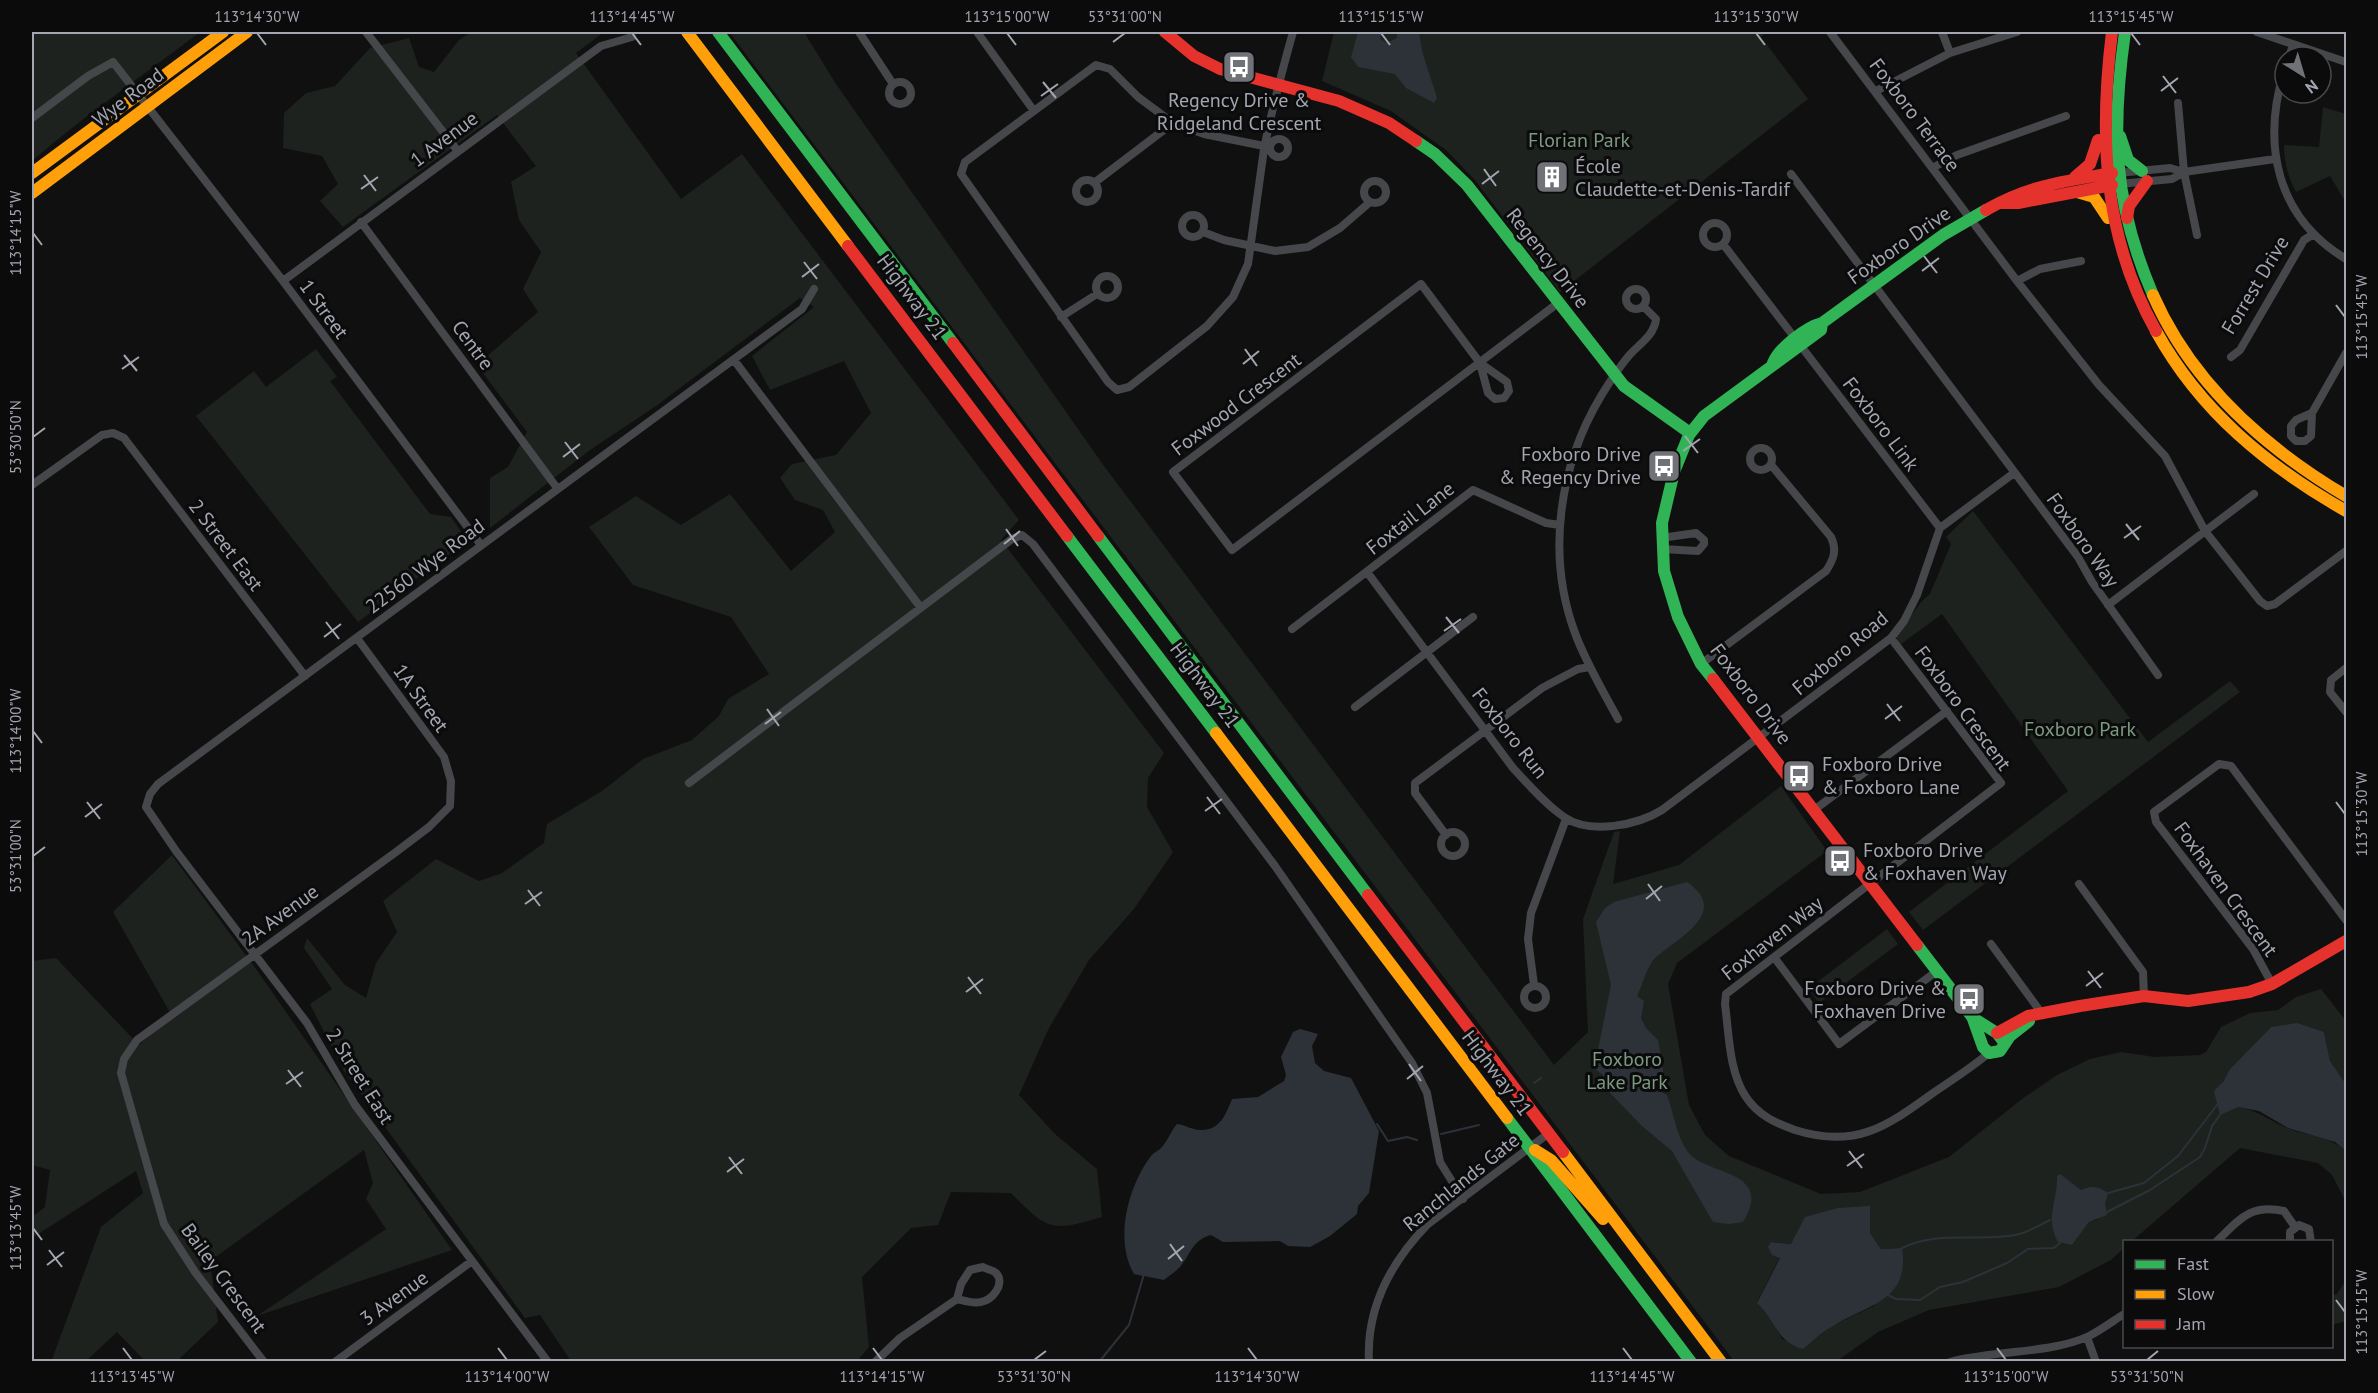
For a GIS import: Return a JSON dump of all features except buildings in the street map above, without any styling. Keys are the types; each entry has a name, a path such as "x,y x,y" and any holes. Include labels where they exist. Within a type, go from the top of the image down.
{"main road":[{"name":"Wye Road","path":"32,173 223,32"},
{"name":"Wye Road","path":"32,194 247,32"},
{"name":"Highway 21","path":"687,32 1691,1362"},
{"name":"Highway 21","path":"718,32 1721,1362"},
{"name":"Regency Drive","path":"1165,32 1194,56 1220,69 1339,100 1389,123 1435,154 1467,185 1614,375 1633,393 1693,435"},
{"path":"2112,32 2095,155 2072,185 2094,197 2113,227"},
{"path":"2125,32 2115,115 2119,179 2127,225 2143,274 2164,319 2206,381 2228,406 2300,469 2346,496"},
{"path":"2115,115 2126,157 2145,176 2129,206 2127,225"},
{"path":"2101,121 2105,180 2113,227 2136,293 2150,322 2180,369 2209,407 2247,445 2272,464 2346,511"},
{"name":"Foxboro Drive","path":"1991,1041 1701,664 1673,610 1665,584 1661,544 1665,497 1680,450 1693,435 1704,416 1773,363 1782,360 1798,343 1821,330 1822,323 1942,235 2014,194 2119,179"},
{"path":"1991,1041 2018,1020 2080,1006 2144,996 2188,1001 2249,992 2272,984 2346,941"},
{"path":"1529,1148 1551,1160 1615,1232 1641,1256"}],"street":[{"path":"366,32 458,150"},
{"path":"859,32 893,84"},
{"path":"977,32 1034,111"},
{"path":"1267,147 1204,134 1173,123 1138,97 1102,65 1096,65 965,162 961,174 1112,387 1117,390 1129,387 1207,326 1233,297 1248,264 1249,244 1267,147 1277,85 1291,32"},
{"name":"Foxboro Terrace","path":"1830,32 1972,218"},
{"path":"1942,32 1950,53"},
{"path":"1876,91 1950,53 2017,32"},
{"path":"2257,32 2292,45"},
{"name":"1 Avenue","path":"283,281 601,46 632,37"},
{"name":"1 Street","path":"32,118 88,76 113,62 283,281 481,545"},
{"path":"2178,103 2184,172 2197,235"},
{"name":"Forrest Drive","path":"2278,105 2275,159 2285,188 2302,222 2312,235 2346,259"},
{"path":"1934,167 1958,155 2066,116"},
{"path":"1094,183 1173,123"},
{"path":"2119,179 2145,176 2170,168 2184,172 2275,159"},
{"name":"Foxboro Way","path":"1791,174 2078,557 2108,605 2254,494"},
{"path":"1203,232 1224,240 1284,252 1308,248 1341,228 1370,202"},
{"path":"1972,218 2017,281 2099,385 2165,456 2205,531 2267,606 2275,604 2346,551"},
{"name":"Centre","path":"362,222 557,488"},
{"name":"Forrest Drive","path":"2231,357 2240,350 2304,240 2312,235"},
{"name":"Foxboro Link","path":"1723,244 1940,528"},
{"path":"2017,281 2040,269 2081,261"},
{"name":"Foxwood Crescent","path":"1480,363 1421,284 1173,472 1232,550 1480,363 1558,303"},
{"name":"22560 Wye Road","path":"146,807 150,794 158,784 802,309 814,289"},
{"path":"1061,317 1097,294"},
{"path":"1618,719 1590,667 1569,612 1561,569 1560,525 1567,476 1573,455 1593,410 1614,375 1655,330 1656,320 1643,306"},
{"path":"2312,413 2346,353"},
{"path":"734,360 921,608"},
{"name":"2 Street East","path":"32,485 95,438 105,434 120,435 304,676"},
{"path":"1701,664 1826,571 1834,559 1834,544 1831,537 1772,466"},
{"path":"1940,528 2014,473"},
{"name":"Foxtail Lane","path":"1292,629 1473,490 1546,523 1560,525"},
{"name":"Foxboro Road","path":"1759,738 1891,638 1904,621 1917,595 1940,528"},
{"path":"689,783 1012,539 1022,535 1033,544 1275,866 1399,1043 1427,1093 1440,1162 1463,1199"},
{"name":"Foxboro Run","path":"1367,572 1513,768 1566,819"},
{"path":"2108,605 2158,675"},
{"path":"1355,707 1473,617"},
{"name":"1A Street","path":"357,638 444,757 451,781"},
{"name":"Foxboro Crescent","path":"1870,883 2001,783 1891,638"},
{"path":"1446,835 1415,793 1414,783 1542,688 1578,669 1590,667"},
{"path":"2346,668 2331,680 2330,692 2346,712"},
{"path":"1814,810 1947,711"},
{"path":"1534,985 1528,939 1531,913 1566,819 1604,826 1645,820 1759,738"},
{"name":"Foxhaven Crescent","path":"2272,984 2253,949 2156,822 2153,817 2154,812 2219,764 2231,766 2346,920"},
{"name":"2A Avenue","path":"122,1073 124,1059 137,1040 429,827 450,806 451,781"},
{"name":"2 Street East","path":"146,807 153,821 308,1023 355,1105 548,1362"},
{"name":"Foxhaven Way","path":"1870,883 1726,994 1725,1004 1736,1076 1746,1097 1761,1114 1770,1120 1803,1132 1837,1137 1858,1135 1898,1119 1971,1066 1991,1041"},
{"path":"2079,884 2143,972 2144,996"},
{"path":"1991,945 2040,1015"},
{"path":"1774,957 1839,1044 1937,971"},
{"name":"Bailey Crescent","path":"122,1073 164,1224 195,1272 264,1362"},
{"name":"Ranchlands Gate","path":"1369,1362 1373,1315 1383,1285 1396,1262 1428,1224 1549,1133"},
{"path":"2218,1240 2250,1212 2268,1208 2284,1211 2295,1227"},
{"path":"2290,1240 2290,1232 2295,1227 2302,1226 2309,1229 2311,1240"},
{"name":"3 Avenue","path":"335,1362 472,1261"},
{"path":"874,1362 900,1338 957,1299 961,1284 970,1270 983,1267 995,1273 999,1279 998,1289 989,1300 978,1303 957,1299"},
{"path":"1950,1362 2087,1337 2123,1315"},
{"path":"2087,1337 2096,1362"}],"green space":[{"path":"32,32 200,32 94,111 32,161"},
{"path":"471,32 604,32 576,53 681,199 742,154 1019,520 1001,540 1164,753 1148,778 1147,807 1173,852 1134,909 1089,960 1049,1028 1019,1095 1055,1134 1097,1169 1102,1217 1071,1225 1051,1225 1034,1215 1011,1193 951,1192 938,1225 911,1228 862,1277 869,1347 857,1361 571,1361 540,1315 525,1318 344,1071 310,1004 332,989 304,948 307,938 345,985 366,998 376,963 397,932 383,901 436,859 479,881 502,873 544,843 547,824 602,791 643,759 692,740 719,716 728,699 769,674 731,617 633,585 589,527 636,496 681,525 730,494 791,571 835,532 823,510 795,500 780,478 792,464 836,455 871,413 844,361 770,390 752,356 814,307 800,298 656,406 590,450 490,528 490,478 508,467 527,432 477,365 538,312 523,289 541,252 519,220 511,182 536,166 497,115 343,227 320,201 338,184 322,156 283,148 284,113 306,93 335,86 370,48 409,38 419,67 434,72 459,40"},
{"name":"Foxboro Lake Park","path":"729,32 804,32 836,84 1104,466 1554,1065 1588,1032 1583,919 1614,832 1620,831 1613,884 1679,865 1781,786 1827,851 1677,963 1668,984 1689,1105 1705,1135 1729,1156 1821,1194 1860,1192 1949,1157 2022,1099 2057,1075 2090,1059 2121,1052 2155,1057 2200,1055 2206,1052 2221,1027 2250,1013 2278,1010 2296,997 2321,989 2346,1021 2346,1084 2330,1061 2324,1032 2271,1027 2230,1069 2223,1082 2238,1107 2253,1111 2290,1129 2327,1140 2346,1151 2346,1202 2332,1175 2318,1163 2240,1148 2133,1240 2123,1240 2123,1249 2111,1260 2059,1287 1929,1310 1878,1332 1837,1361 1734,1361","holes":["2073,1185 2081,1190 2099,1219 2089,1222 2072,1245 2058,1242 2053,1216 2054,1202 2058,1196","1870,1233 1881,1249 1902,1248 1874,1306 1832,1326 1803,1348 1782,1339 1769,1313 1757,1302 1780,1257 1772,1242 1792,1244"]},
{"name":"Florian Park","path":"1334,32 1767,32 1761,37 1808,99 1560,292 1474,179 1446,150 1391,111 1322,81"},
{"path":"2323,107 2346,114 2346,203 2330,176 2296,192 2287,169 2284,145 2319,147"},
{"path":"316,349 337,377 330,381 430,514 451,517 464,536 463,544 358,622 196,416 254,371 266,387"},
{"name":"Foxboro Park","path":"1973,511 2148,742 2230,681 2240,692 1923,930 1909,912 2068,791 1942,614 1901,644 1896,637 1921,602 1930,594 1951,544 1946,537"},
{"path":"172,855 256,969 452,1250 257,1316 386,1229 366,1199 373,1183 364,1150 210,1261 218,1322 177,1361 145,1361 117,1332 86,1361 51,1362 101,1227 143,1193 136,1171 32,1238 32,1217 45,1207 50,1170 32,1165 32,961 56,958 139,1045 172,1016 113,912"},
{"path":"1887,929 1898,944 1819,1003 1808,989"},
{"path":"2346,1280 2346,1321 2333,1325 2333,1295 2337,1294"}],"shaded area":[{"path":"1358,32 1382,32 1380,39 1387,43 1397,38 1397,32 1419,32 1422,51 1437,98 1434,103 1406,88 1395,74 1358,67 1351,57"},
{"path":"1687,882 1699,893 1704,904 1702,914 1687,933 1655,958 1637,996 1644,1001 1641,1018 1646,1028 1658,1040 1666,1087 1661,1092 1667,1095 1681,1139 1688,1152 1697,1160 1734,1176 1744,1183 1750,1192 1751,1205 1743,1222 1729,1224 1713,1222 1672,1151 1642,1126 1609,1092 1602,1074 1592,1067 1596,1060 1611,985 1596,922 1605,908 1614,902"},
{"path":"2297,1023 2324,1032 2330,1061 2346,1084 2346,1151 2335,1142 2288,1128 2259,1111 2238,1107 2220,1115 2214,1091 2223,1082 2230,1069 2271,1027"},
{"path":"1300,1029 1318,1034 1312,1046 1315,1063 1324,1071 1351,1078 1379,1131 1369,1193 1358,1206 1357,1214 1330,1236 1310,1247 1288,1246 1280,1241 1223,1242 1211,1235 1200,1240 1180,1267 1164,1280 1134,1274 1125,1245 1126,1214 1136,1182 1151,1156 1162,1147 1177,1124 1197,1130 1213,1128 1221,1121 1232,1099 1258,1097 1284,1081 1286,1075 1281,1057 1293,1032"},
{"path":"2060,1174 2081,1190 2095,1187 2108,1193 2105,1204 2107,1215 2089,1222 2072,1245 2058,1242 2052,1224 2057,1176"},
{"path":"1870,1206 1870,1233 1881,1249 1902,1248 1903,1266 1900,1279 1884,1299 1873,1306 1829,1328 1803,1349 1794,1346 1782,1336 1757,1303 1780,1258 1772,1255 1768,1247 1771,1242 1791,1244 1805,1217 1838,1208"}],"waterway":[{"path":"1534,1083 1541,1078"},
{"path":"2108,1193 2144,1183 2178,1156 2217,1105"},
{"path":"2107,1212 2150,1190 2200,1157 2212,1126 2220,1115"},
{"path":"1377,1124 1388,1141 1407,1137 1417,1140"},
{"path":"1441,1134 1479,1125"},
{"path":"1902,1248 1930,1239 2016,1235 2050,1220"},
{"path":"1888,1295 1896,1299 1920,1300 1940,1287 1963,1282 2007,1263 2028,1249 2054,1248 2061,1242"},
{"path":"1099,1362 1129,1325 1144,1274"}],"traffic: fast":[{"path":"718,32 953,343"},
{"path":"2125,32 2118,102 2119,166 2130,229 2153,295"},
{"path":"2120,136 2128,160 2142,171"},
{"path":"1416,141 1435,154 1467,185 1624,386 1690,433"},
{"path":"1773,363 1781,351 1801,333 1822,323 1943,235 1986,210"},
{"path":"1713,679 1701,664 1678,617 1664,571 1662,523 1674,472 1689,435 1704,416 1821,330 1822,323"},
{"path":"1067,536 1216,733"},
{"path":"1098,536 1368,895"},
{"path":"1917,945 1973,1018 1997,1033 2004,1042"},
{"path":"1973,1019 1983,1047 1989,1053 2000,1051 2010,1036 2029,1021"},
{"path":"1507,1118 1691,1362"}],"traffic: slow":[{"path":"32,173 223,32"},
{"path":"32,193 247,32"},
{"path":"687,32 848,246"},
{"path":"2077,192 2094,197 2108,218"},
{"path":"2153,295 2188,357 2234,411 2287,457 2346,496"},
{"path":"2156,331 2193,387 2238,434 2289,475 2346,511"},
{"path":"1216,733 1507,1118"},
{"path":"1535,1150 1551,1160 1603,1219"},
{"path":"1563,1152 1721,1362"}],"traffic: jam":[{"path":"1165,32 1194,56 1220,69 1339,101 1389,123 1416,141"},
{"path":"2112,32 2106,110 2109,186 2115,223 2125,259 2138,295 2156,331"},
{"path":"2075,177 2090,164 2098,140"},
{"path":"1986,210 2032,190 2112,173"},
{"path":"2127,218 2129,206 2147,181"},
{"path":"2001,203 2018,203 2112,185"},
{"path":"848,246 1067,536"},
{"path":"953,343 1098,536"},
{"path":"1713,679 1917,945"},
{"path":"1368,895 1563,1152"},
{"path":"1997,1033 2028,1016 2080,1006 2144,996 2188,1001 2249,992 2272,984 2346,941"}],"place":[{"name":"Regency Drive & Ridgeland Crescent","path":"1239,67"},
{"name":"École Claudette-et-Denis-Tardif","path":"1552,177"},
{"name":"Foxboro Drive & Regency Drive","path":"1664,466"},
{"name":"Foxboro Drive & Foxboro Lane","path":"1799,776"},
{"name":"Foxboro Drive & Foxhaven Way","path":"1840,861"},
{"name":"Foxboro Drive & Foxhaven Drive","path":"1969,999"}]}
